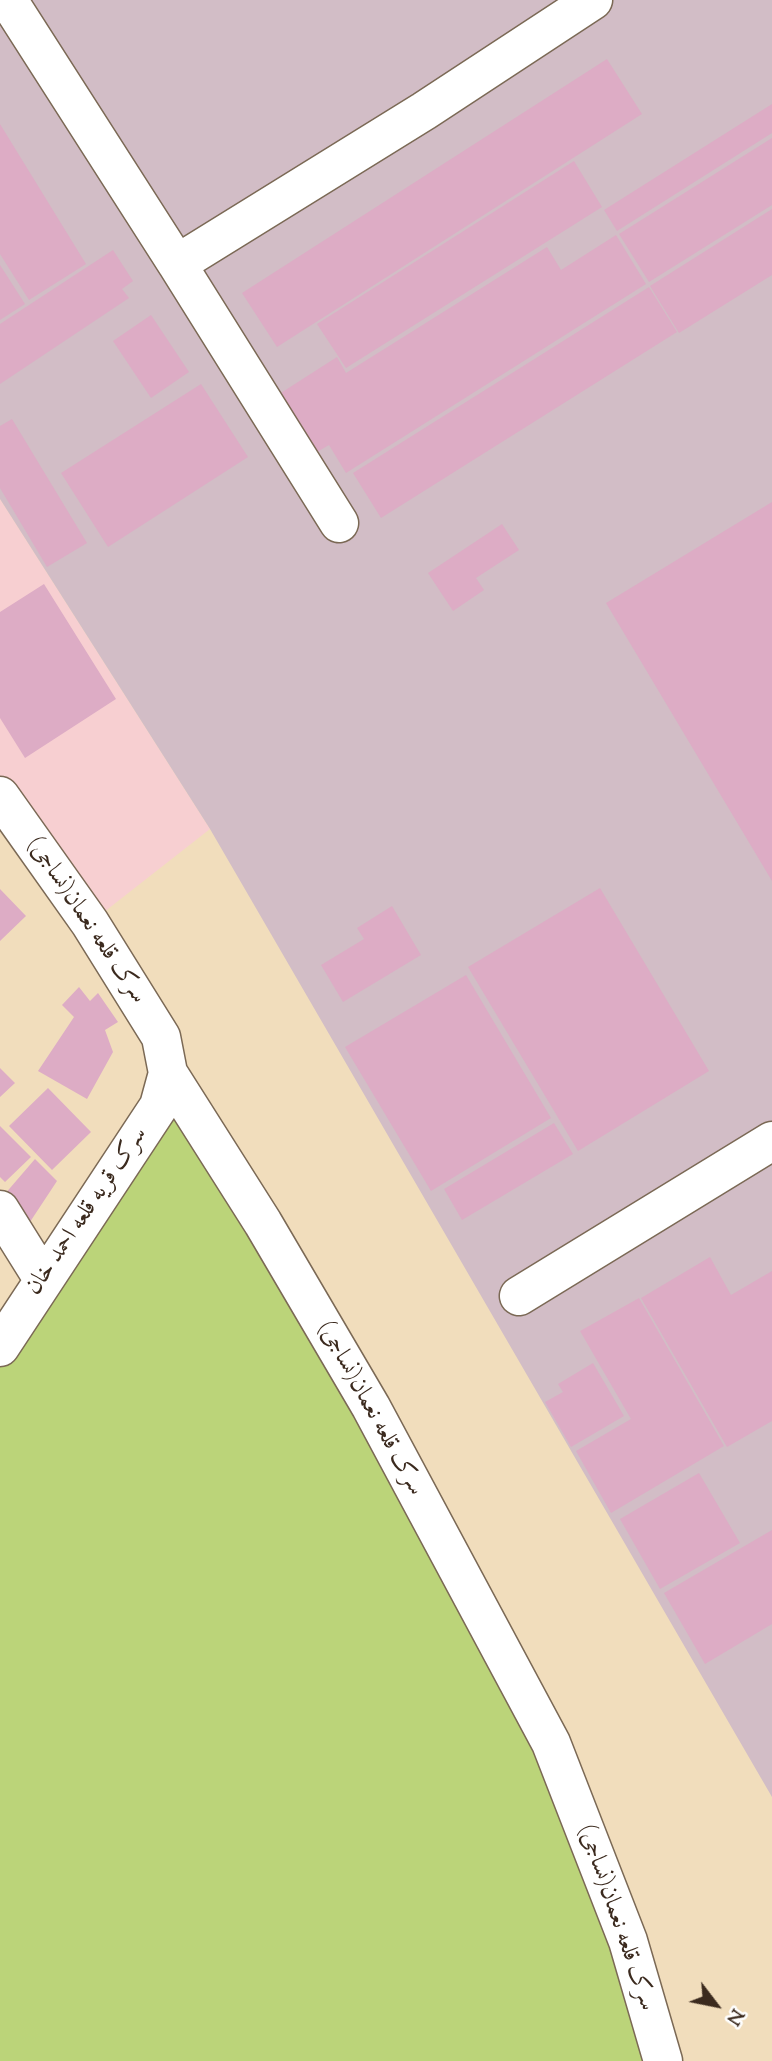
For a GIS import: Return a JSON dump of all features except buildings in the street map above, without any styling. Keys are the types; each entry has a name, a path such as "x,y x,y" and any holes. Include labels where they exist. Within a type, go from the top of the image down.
{"street":[{"path":"8,0 338,523"},
{"path":"177,264 424,111 593,0"},
{"name":"سرک قلعه نعمان(نساجی)","path":"0,796 90,923 161,1037 168,1073 263,1223 371,1408 551,1743 628,1941 663,2061"},
{"name":"سرک قریه قلعه احمد خان","path":"0,1347 159,1106 168,1073"},
{"path":"519,1296 772,1141"},
{"path":"0,1210 43,1279"}],"shaded area":[{"path":"0,0 772,0 772,1797 210,829 0,499"},
{"path":"0,499 210,829 90,923 0,796"}],"green space":[{"path":"168,1073 551,1743 663,2061 0,2061 0,1347"}]}
